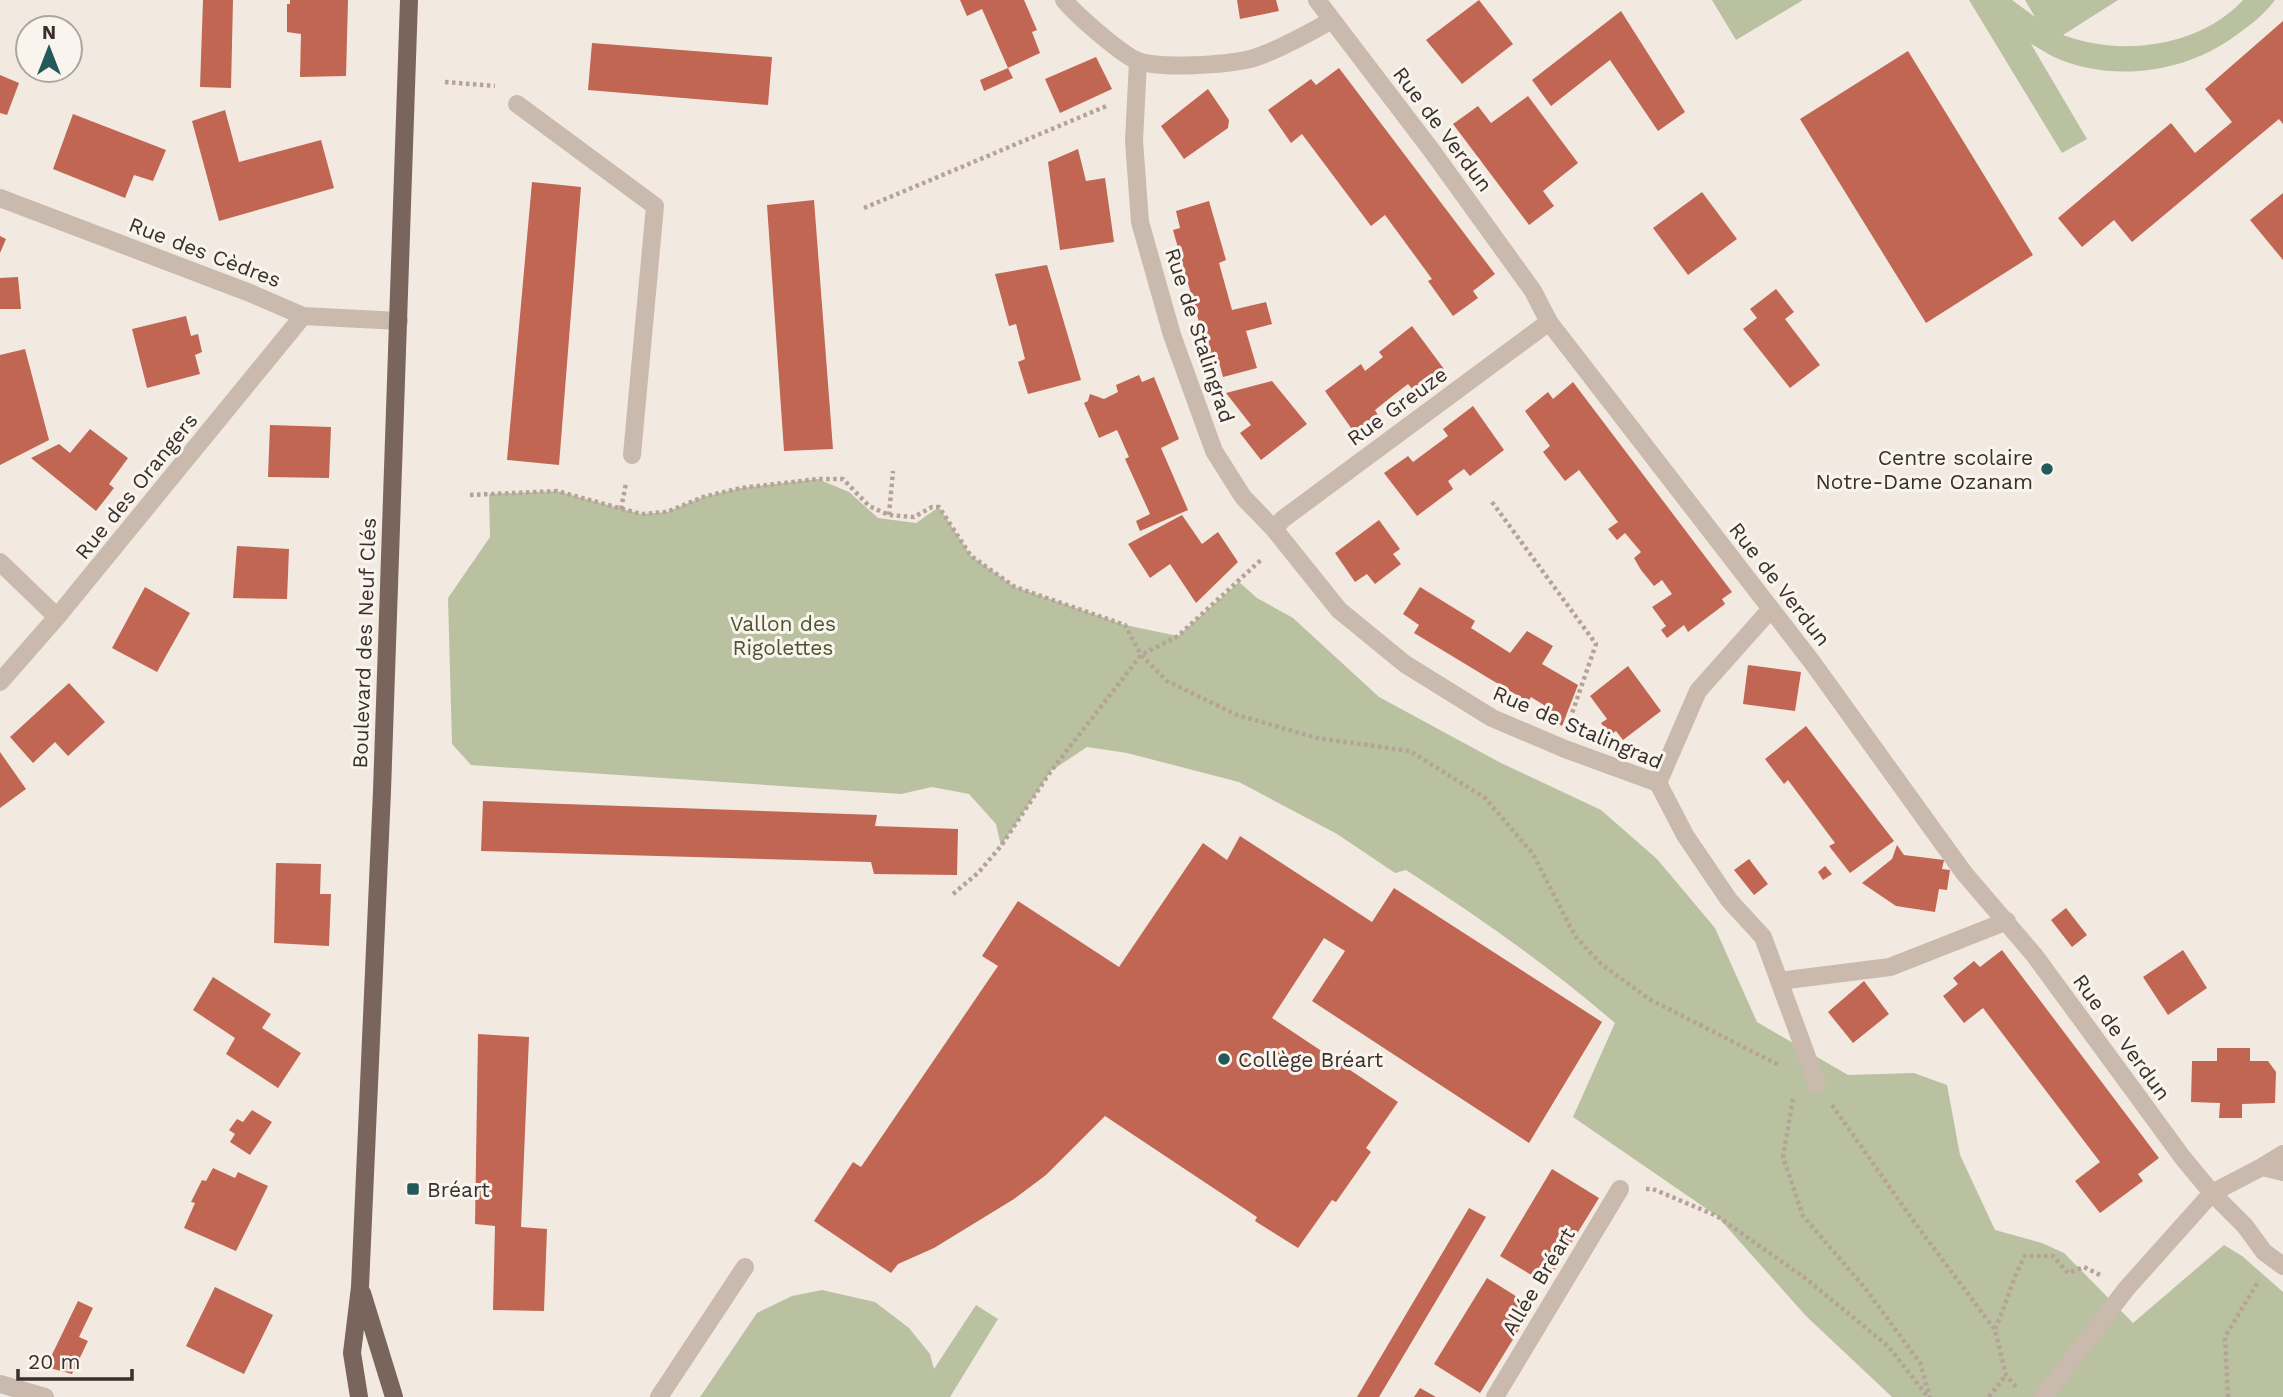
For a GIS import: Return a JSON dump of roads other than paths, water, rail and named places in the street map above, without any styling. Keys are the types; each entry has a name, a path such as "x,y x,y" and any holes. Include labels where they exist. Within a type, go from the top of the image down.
{"main road":[{"name":"Boulevard des Neuf Clés","path":"359,1397 352,1353 360,1287 399,321 409,0"},
{"name":"Boulevard des Neuf Clés","path":"360,1287 394,1397"}],"street":[{"path":"1064,0 1092,28 1138,61 1181,66 1251,59 1332,20"},
{"name":"Rue de Verdun","path":"1317,0 1432,151 1533,291 1549,323 1812,662 1964,873 2007,921 2183,1158 2212,1193 2245,1226 2264,1252 2277,1262"},
{"name":"Rue de Stalingrad","path":"1138,61 1134,141 1140,222 1172,335 1214,452 1243,497 1274,529 1339,610 1405,664 1492,718 1560,747 1658,783 1685,835 1729,900 1763,937 1817,1084"},
{"path":"517,104 655,206 632,455"},
{"name":"Rue des Cèdres","path":"0,198 250,293 303,316 399,321"},
{"name":"Rue des Orangers","path":"0,682 57,617 303,316"},
{"name":"Rue Greuze","path":"1274,529 1283,519 1549,323"},
{"path":"0,562 57,617"},
{"path":"1658,783 1698,691 1770,610"},
{"path":"1779,981 1890,967 2007,921"},
{"path":"2043,1397 2153,1257 2212,1193 2283,1154"},
{"path":"2262,1167 2283,1172"},
{"name":"Allée Bréart","path":"1495,1397 1620,1189"},
{"path":"659,1397 745,1267"},
{"path":"0,1384 45,1397"}],"place":[{"name":"Centre scolaire Notre-Dame Ozanam","path":"2047,469"},
{"name":"Collège Bréart","path":"1224,1059"},
{"name":"Bréart","path":"413,1189"}],"park label":[{"name":"Vallon des Rigolettes","path":"783,635"}]}
